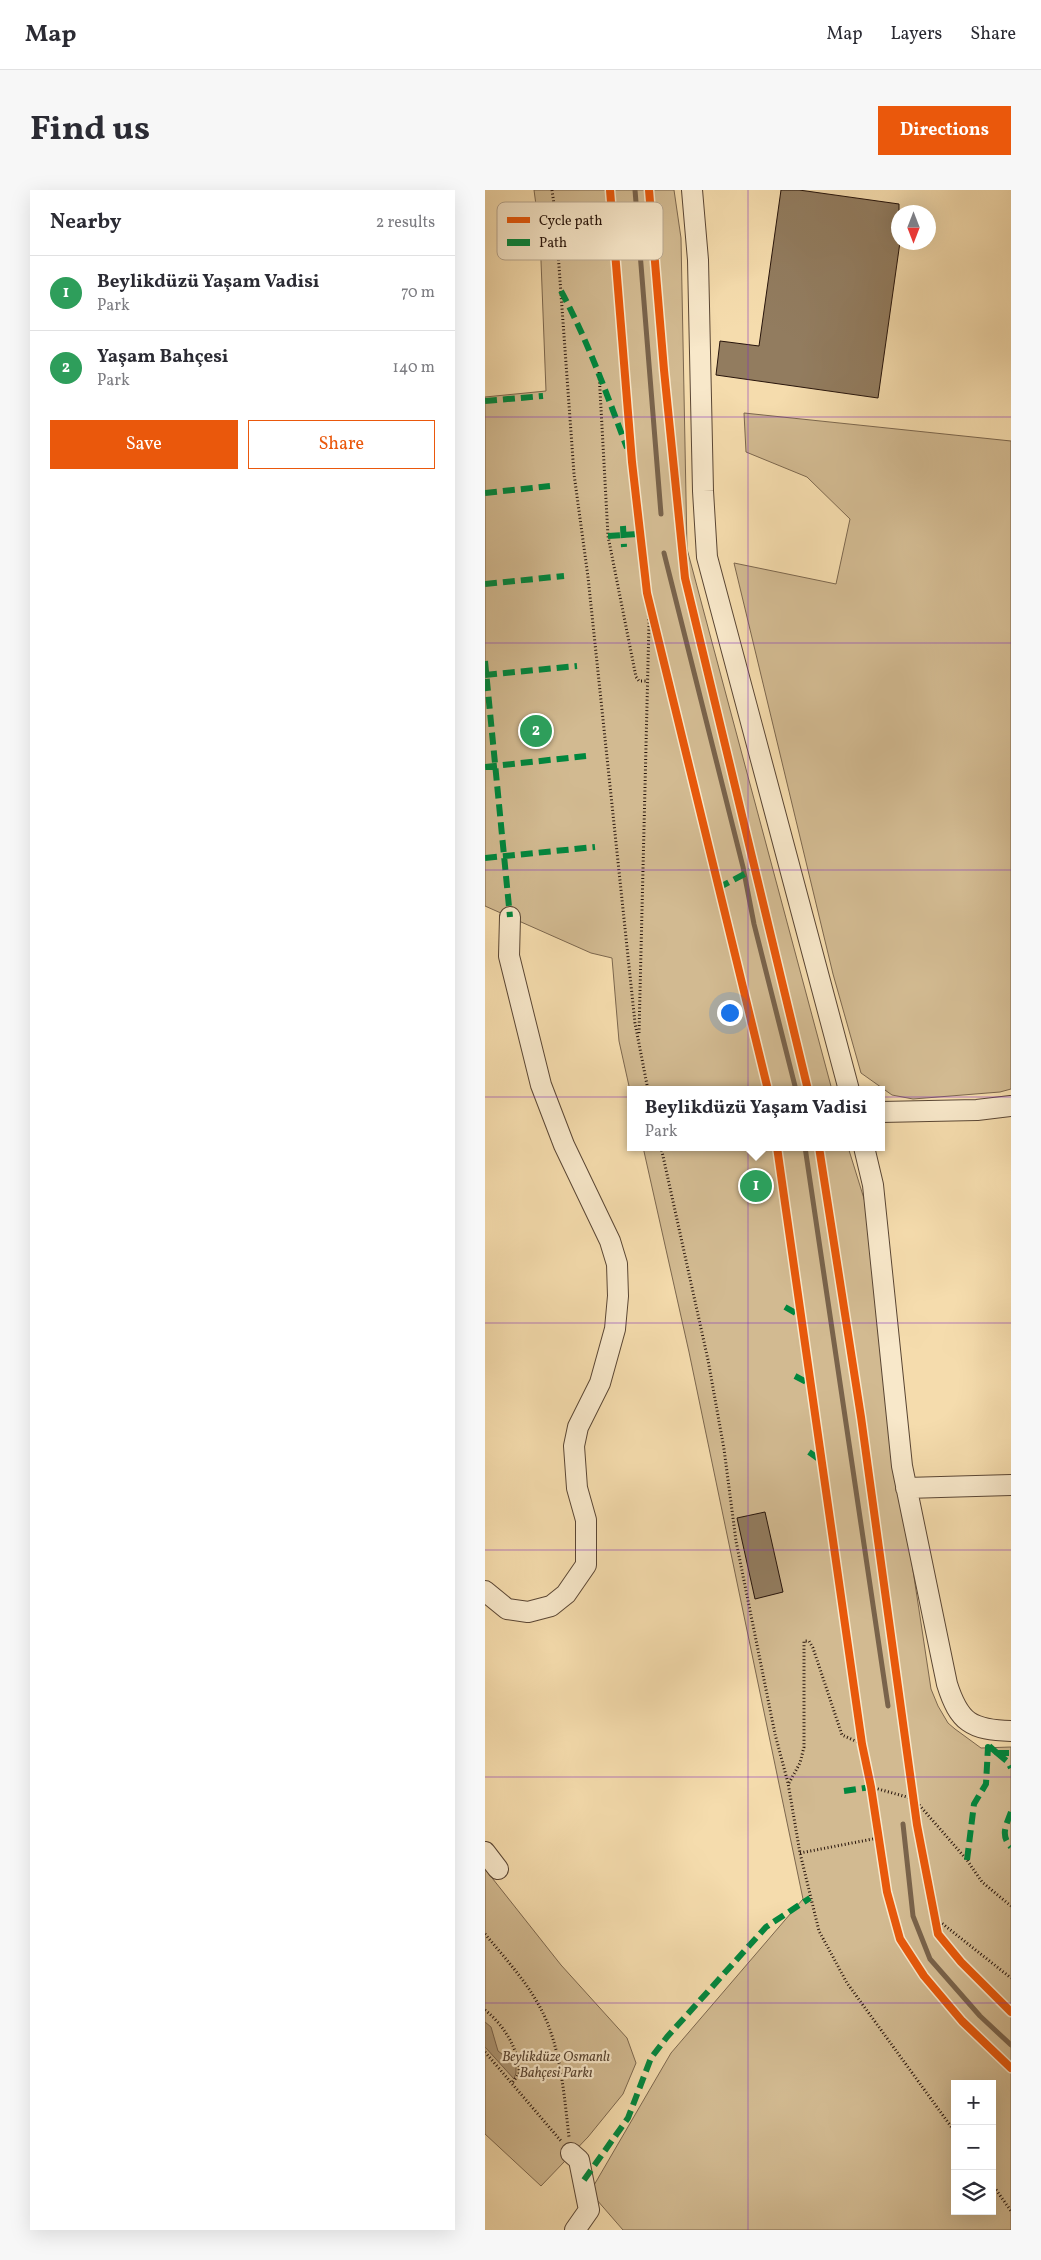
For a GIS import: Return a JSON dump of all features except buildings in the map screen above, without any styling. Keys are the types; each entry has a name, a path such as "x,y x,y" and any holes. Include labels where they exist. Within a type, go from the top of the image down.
{"street":[{"path":"692,190 698,260 703,491 707,558 848,1086"},
{"path":"485,1592 507,1609 528,1612 551,1606 566,1594 586,1565 586,1520 577,1488 574,1446 579,1427 601,1383 615,1329 618,1296 617,1264 610,1241 564,1145 541,1085 509,956 510,917"},
{"path":"885,1112 977,1110 1011,1106"},
{"path":"865,1151 874,1195 906,1488 953,1704 962,1717 974,1726 1011,1731"},
{"path":"906,1488 1011,1485"},
{"path":"485,1852 498,1868"},
{"path":"571,2153 579,2160 589,2210 575,2230"}],"path":[{"path":"559,260 574,474 588,577 638,1042 647,1086"},
{"path":"599,372 608,536 636,677 639,681 647,681"},
{"path":"645,584 657,634"},
{"path":"638,1042 649,623 647,594"},
{"path":"662,1151 708,1360 724,1449 736,1541 775,1734 789,1783 800,1853 819,1931 843,1974 951,2126"},
{"path":"789,1783 800,1763 803,1747 804,1641 809,1641 813,1648 842,1735 862,1744"},
{"path":"861,1735 864,1752"},
{"path":"869,1778 872,1791 914,1799 967,1860 982,1882 1011,1906"},
{"path":"912,1789 916,1816"},
{"path":"800,1853 877,1834 879,1847"},
{"path":"933,1908 937,1934"},
{"path":"934,1917 1011,1978"},
{"path":"485,1934 529,1989 542,2011 555,2044 564,2090 571,2153"},
{"path":"485,2010 502,2028 517,2056 519,2074 512,2083"},
{"path":"485,2052 571,2153"},
{"path":"996,2190 1011,2211"}],"green space":[{"path":"534,190 674,190 681,238 687,549 831,1086 629,1086 619,1041 612,958 591,953 485,906 485,397 546,391 541,260 663,260 663,202 536,202"},
{"path":"744,413 1011,441 1011,1089 1000,1092 913,1099 892,1095 885,1090 885,1086 879,1086 861,1073 833,974 734,563 836,584 850,519 807,477 746,452"},
{"path":"644,1151 849,1151 870,1218 899,1478 931,1689 948,1723 981,1748 1011,1747 1011,2230 623,2230 590,2192 671,2053 803,1899 689,1352"},
{"name":"Beylikdüze Osmanlı Bahçesi Parkı","path":"485,1869 561,1965 627,2038 636,2063 623,2094 588,2137 541,2186 485,2134"}],"shaded area":[{"path":"485,2022 491,2027 498,2051 516,2065 514,2079 485,2047"}],"waterway":[{"path":"635,190 636,202"},
{"path":"641,260 661,514"},
{"path":"664,553 743,867 754,924 795,1086"},
{"path":"806,1151 888,1706"},
{"path":"903,1824 913,1916 930,1959 980,2016 1011,2045"}],"marked path":[{"path":"561,291 588,349 627,448"},
{"path":"485,401 543,396"},
{"path":"485,493 550,486"},
{"path":"623,526 624,547"},
{"path":"608,536 639,534"},
{"path":"485,584 564,576"},
{"path":"485,661 510,917"},
{"path":"485,675 577,666"},
{"path":"485,767 586,756"},
{"path":"485,858 595,847"},
{"path":"718,888 754,869 755,872"},
{"path":"785,1307 801,1316"},
{"path":"795,1376 812,1385"},
{"path":"809,1452 823,1462"},
{"path":"967,1860 974,1804 986,1784 988,1747 997,1753 988,1745"},
{"path":"997,1753 1008,1762 1011,1768"},
{"path":"997,1753 1011,1753"},
{"path":"844,1791 871,1787"},
{"path":"1011,1812 1005,1834 1011,1847"},
{"path":"584,2180 628,2118 651,2058 667,2037 766,1927 810,1898"}],"cycle path":[{"path":"610,190 611,202"},
{"path":"649,190 650,202"},
{"path":"616,260 632,462 647,593 767,1086"},
{"path":"655,260 685,578 807,1086"},
{"path":"778,1151 862,1744 871,1787 887,1892 900,1939 924,1976 962,2021 1011,2068"},
{"path":"820,1151 861,1417 917,1825 938,1934 961,1962 1011,2012"}],"place":[{"name":"Yaşam Bahçesi","path":"536,731"},
{"name":"Beylikdüzü Yaşam Vadisi","path":"756,1186"}]}
